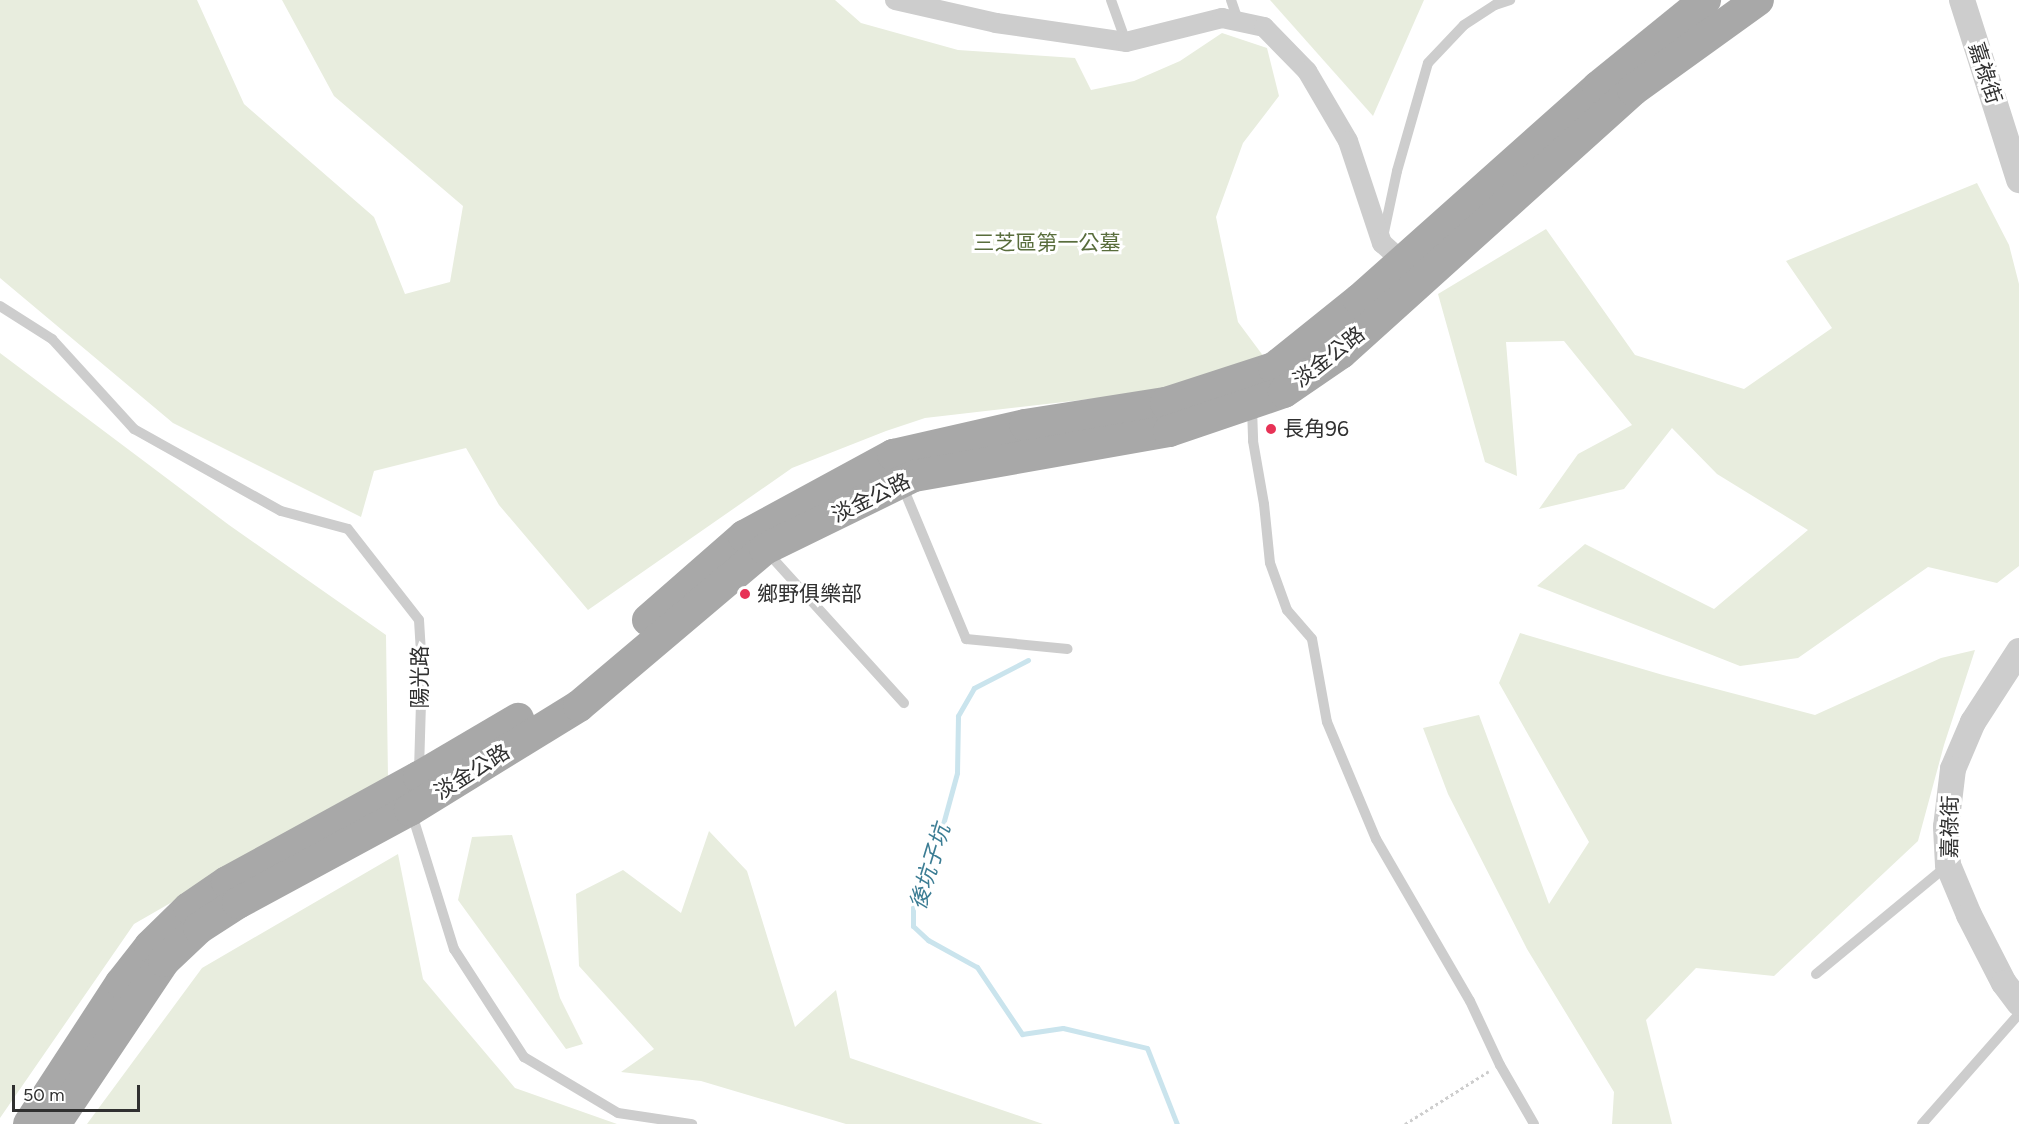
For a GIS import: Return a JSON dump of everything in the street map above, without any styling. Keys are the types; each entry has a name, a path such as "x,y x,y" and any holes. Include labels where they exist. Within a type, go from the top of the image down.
{"main road":[{"name":"淡金公路","path":"55,1124 164,960 199,928 238,903 410,810 579,706 765,549 914,476 984,449 1025,425 1166,403 1274,368 1359,300 1598,87 1705,0"},
{"name":"淡金公路","path":"29,1124 121,983 170,924 227,882 419,777 573,686 744,536 892,455 984,449 1170,431 1284,392 1310,377 1341,353 1400,264 1758,0"}],"street":[{"path":"895,0 996,23 1126,42 1222,18 1264,27 1307,71 1348,141 1400,264"},
{"name":"嘉祿街","path":"1962,0 2019,180"},
{"name":"嘉祿街","path":"2019,651 1973,722 1953,769 1946,827 1948,865 1969,915 2004,983 2019,1003"}],"lane":[{"path":"1111,0 1126,42"},
{"path":"1231,0 1238,20"},
{"path":"1400,264 1397,171 1428,63 1464,25 1495,5 1510,0"},
{"name":"陽光路","path":"0,306 52,339 134,429 281,511 348,529 419,620 422,669 419,777 410,810"},
{"path":"1252,402 1253,441 1264,504 1270,563 1287,610 1312,639 1327,722 1376,839 1470,1001 1500,1065 1534,1124"},
{"path":"901,482 966,639 1068,649"},
{"path":"765,549 904,703"},
{"path":"410,810 454,949 524,1057 618,1113 692,1124"},
{"path":"1816,974 1948,865"},
{"path":"1922,1124 2019,1014"}],"path":[{"path":"1404,1124 1500,1065"}],"green space":[{"name":"三芝區第一公墓","path":"0,0 197,0 244,104 374,217 405,294 450,282 463,206 334,96 282,0 835,0 861,23 958,50 1075,58 1091,90 1134,81 1180,61 1222,33 1267,48 1279,96 1243,143 1216,217 1238,322 1264,357 1151,392 925,418 886,431 792,468 588,610 499,505 466,448 374,471 361,517 173,423 0,278"},
{"path":"1270,0 1424,0 1373,116"},
{"path":"1977,183 2009,245 2019,284 2019,566 1997,583 1928,567 1798,658 1740,666 1537,586 1585,544 1714,609 1808,530 1717,474 1672,428 1624,489 1539,509 1578,454 1632,425 1564,341 1506,342 1517,476 1485,462 1438,294 1546,229 1635,355 1744,389 1832,328 1786,261"},
{"path":"0,353 229,525 386,635 388,778 134,924 0,1118"},
{"path":"1520,633 1663,675 1815,715 1941,658 1975,650 1944,745 1918,841 1774,976 1696,968 1646,1020 1672,1124 1612,1124 1614,1092 1527,949 1448,794 1423,728 1479,715 1549,904 1589,842 1499,683"},
{"path":"709,831 747,871 795,1027 836,990 850,1058 1043,1124 846,1124 701,1081 621,1072 654,1049 579,966 576,894 623,870 681,913"},
{"path":"512,835 560,998 583,1044 566,1049 458,900 472,837"},
{"path":"398,854 423,979 515,1088 617,1124 87,1124 202,968"}],"waterway":[{"name":"後坑子坑","path":"1028,660 974,688 958,716 957,773 940,835 913,905 913,926 928,940 977,967 1022,1034 1063,1028 1147,1048 1177,1124"}],"place":[{"name":"長角96","path":"1271,429"},
{"name":"鄉野俱樂部","path":"745,594"}]}
